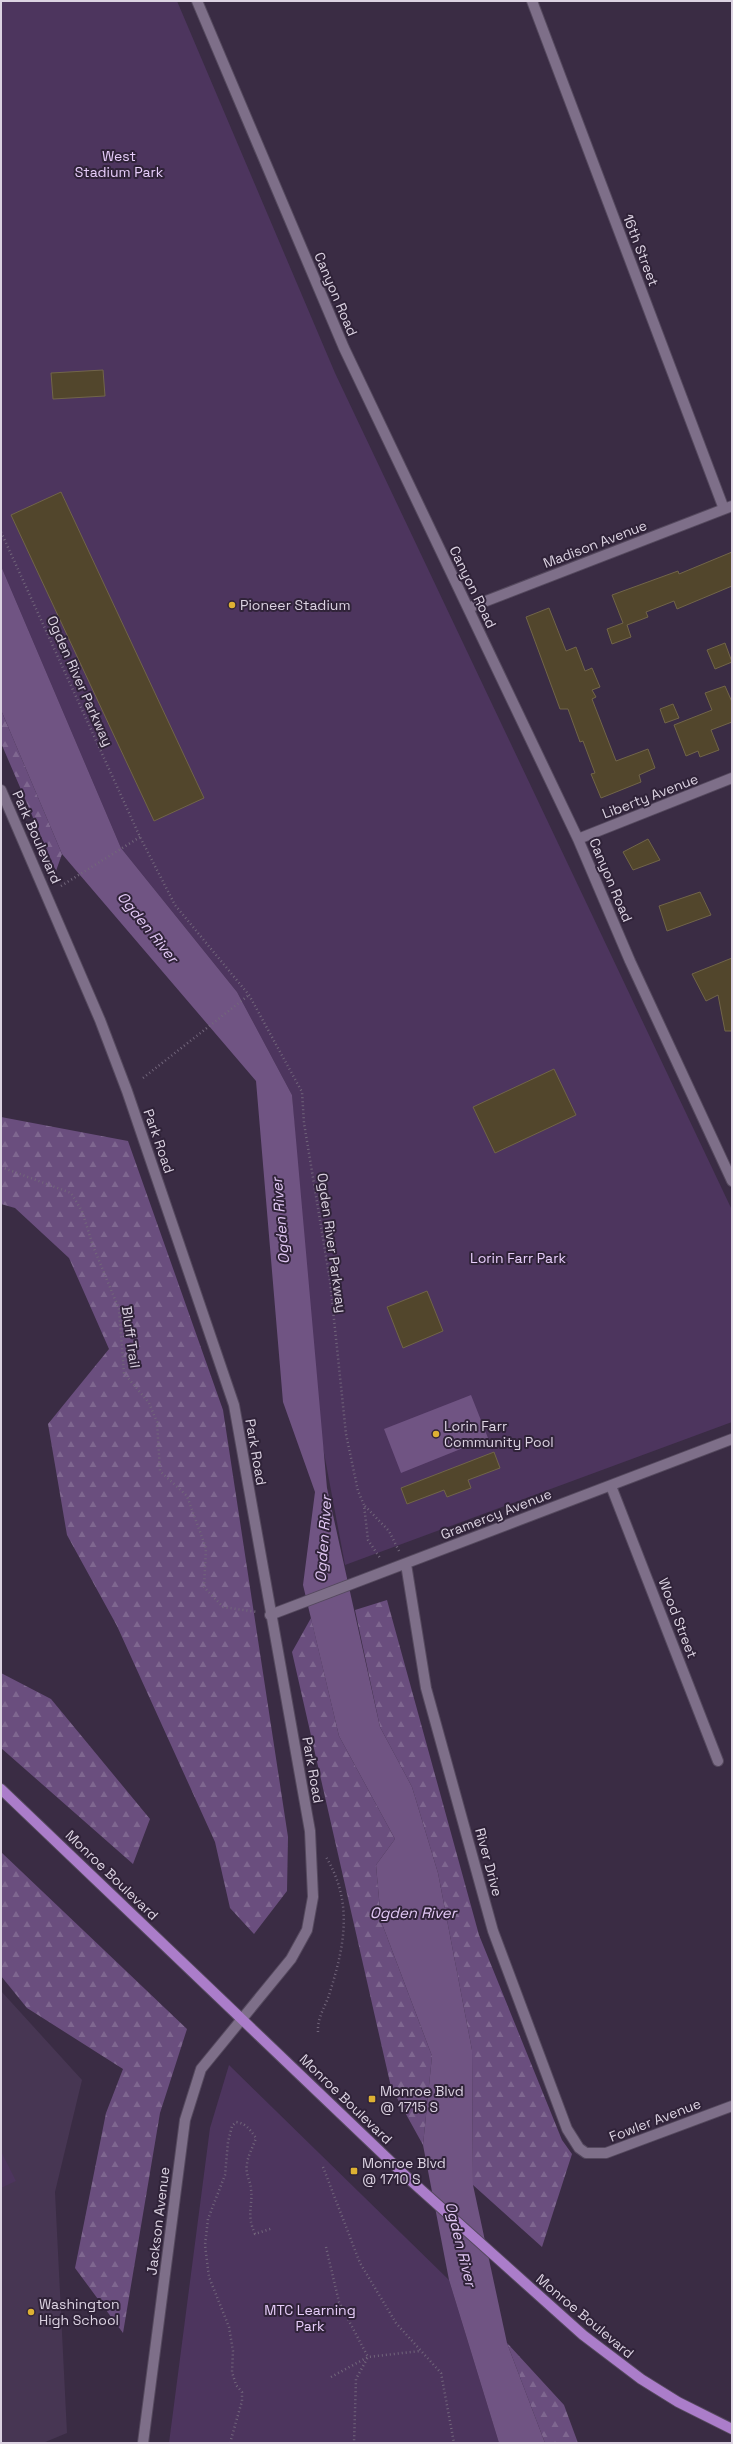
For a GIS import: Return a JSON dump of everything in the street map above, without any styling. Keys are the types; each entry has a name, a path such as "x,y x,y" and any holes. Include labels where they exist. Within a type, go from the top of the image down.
{"main road":[{"name":"Monroe Boulevard","path":"1,1789 410,2179 525,2284 622,2367 678,2402 732,2429"}],"street":[{"name":"Canyon Road","path":"197,1 344,348 578,839 634,968 732,1181"},
{"name":"16th Street","path":"532,1 728,508"},
{"name":"Madison Avenue","path":"468,608 728,508"},
{"name":"Liberty Avenue","path":"578,839 732,778"},
{"name":"Park Boulevard","path":"1,790 47,895"},
{"name":"Park Road","path":"47,895 127,1091 234,1405 270,1615 310,1831 313,1897 307,1930 291,1959 241,2018"},
{"name":"Gramercy Avenue","path":"270,1615 732,1439"},
{"name":"Wood Street","path":"611,1486 718,1761"},
{"name":"River Drive","path":"406,1564 426,1688 493,1931 567,2129 579,2148 586,2153"},
{"name":"Jackson Avenue","path":"143,2443 185,2120 201,2069 241,2018"},
{"name":"Fowler Avenue","path":"586,2153 606,2153 732,2106"}],"path":[{"name":"Ogden River Parkway","path":"1,532 140,837 175,905 249,995 302,1092 304,1124 330,1281 346,1434 358,1491 364,1505 368,1540 376,1551"},
{"path":"61,886 140,837"},
{"path":"143,1078 249,995"},
{"name":"Bluff Trail","path":"1,1166 71,1193 82,1211 93,1246 119,1309 124,1373 149,1403 157,1422 160,1471 187,1496 206,1548 204,1587 223,1608 270,1615"},
{"name":"Ogden River Parkway","path":"364,1505 389,1531 406,1564"},
{"path":"310,1831 337,1875 344,1912 344,1940 330,1994 318,2023 318,2032"},
{"path":"230,2443 242,2402 242,2392 236,2385 232,2372 233,2351 230,2327 209,2277 205,2245 208,2220 225,2175 228,2142 232,2126 236,2122 242,2123 250,2128 256,2138 248,2158 246,2174 251,2190 249,2212 252,2227 255,2234 273,2228"},
{"path":"323,2167 360,2263 396,2322 441,2373 454,2443"},
{"path":"326,2247 340,2302 368,2357"},
{"path":"331,2377 368,2357 421,2351"},
{"path":"354,2443 356,2379 368,2357"}],"shaded area":[{"name":"Washington High School","path":"1,1991 82,2080 55,2192 67,2433 43,2443 1,2443"}],"green space":[{"path":"1,1 177,1 335,373 732,1210 732,1422 345,1565 315,1405 292,1095 237,992 121,848 1,566"},
{"path":"1,710 62,854 56,871 1,743"},
{"path":"1,1117 128,1141 223,1410 288,1837 287,1891 254,1934 230,1908 215,1842 117,1626 67,1535 48,1424 109,1349 69,1258 15,1208 1,1204"},
{"path":"387,1600 479,1935 562,2140 572,2154 542,2247 473,2185 472,2050 438,1873 412,1787 380,1727 355,1610"},
{"path":"311,1618 339,1736 395,1839 376,1865 381,1921 432,2056 423,2145 391,2087 292,1652"},
{"path":"1,1673 51,1699 150,1819 133,1864 1,1748"},
{"path":"1,1852 187,2029 160,2113 123,2333 75,2268 106,2113 123,2069 27,2008 1,1976"},
{"name":"MTC Learning Park","path":"229,2065 449,2280 499,2443 169,2443 210,2128"},
{"path":"1,2151 16,2181 1,2188"},
{"path":"507,2343 564,2405 578,2443 545,2443"}],"water":[{"name":"Ogden River","path":"1,566 121,848 237,992 292,1095 327,1488 380,1727 412,1787 438,1873 472,2050 473,2185 507,2343 545,2443 499,2443 449,2280 423,2145 432,2056 381,1921 376,1865 395,1839 339,1736 303,1585 315,1492 283,1402 256,1081 62,854 1,710"},
{"name":"Lorin Farr Community Pool","path":"471,1395 488,1438 401,1473 384,1429"}],"building":[{"path":"103,370 105,396 53,399 51,373"},
{"path":"61,492 204,798 154,821 11,515"},
{"path":"732,552 732,586 677,609 674,601 646,612 648,617 627,625 631,637 612,644 607,629 623,623 612,595 678,571 679,574"},
{"path":"549,608 566,651 576,647 585,671 592,668 600,687 592,690 596,697 592,699 616,761 648,749 655,768 639,775 641,782 601,798 591,774 595,773 583,741 580,742 568,709 560,709 526,617"},
{"path":"725,643 732,662 715,669 707,650"},
{"path":"725,686 732,702 732,722 711,730 719,750 700,757 698,751 686,756 674,725 712,710 705,693"},
{"path":"673,704 679,718 665,723 660,709"},
{"path":"648,839 660,860 633,870 623,852"},
{"path":"700,892 711,915 667,931 659,906"},
{"path":"732,958 732,1031 725,1031 718,995 706,1001 692,974"},
{"path":"554,1069 576,1115 495,1153 473,1107"},
{"path":"427,1291 443,1331 403,1348 387,1307"},
{"path":"494,1452 500,1468 468,1480 471,1488 447,1497 444,1490 407,1504 401,1488"}],"place":[{"name":"Pioneer Stadium","path":"232,605"},
{"name":"Lorin Farr Community Pool","path":"436,1434"},
{"name":"Monroe Blvd @ 1715 S","path":"372,2099"},
{"name":"Monroe Blvd @ 1710 S","path":"354,2171"},
{"name":"Washington High School","path":"31,2312"}],"park label":[{"name":"West Stadium Park","path":"119,164"},
{"name":"Lorin Farr Park","path":"518,1258"}]}
